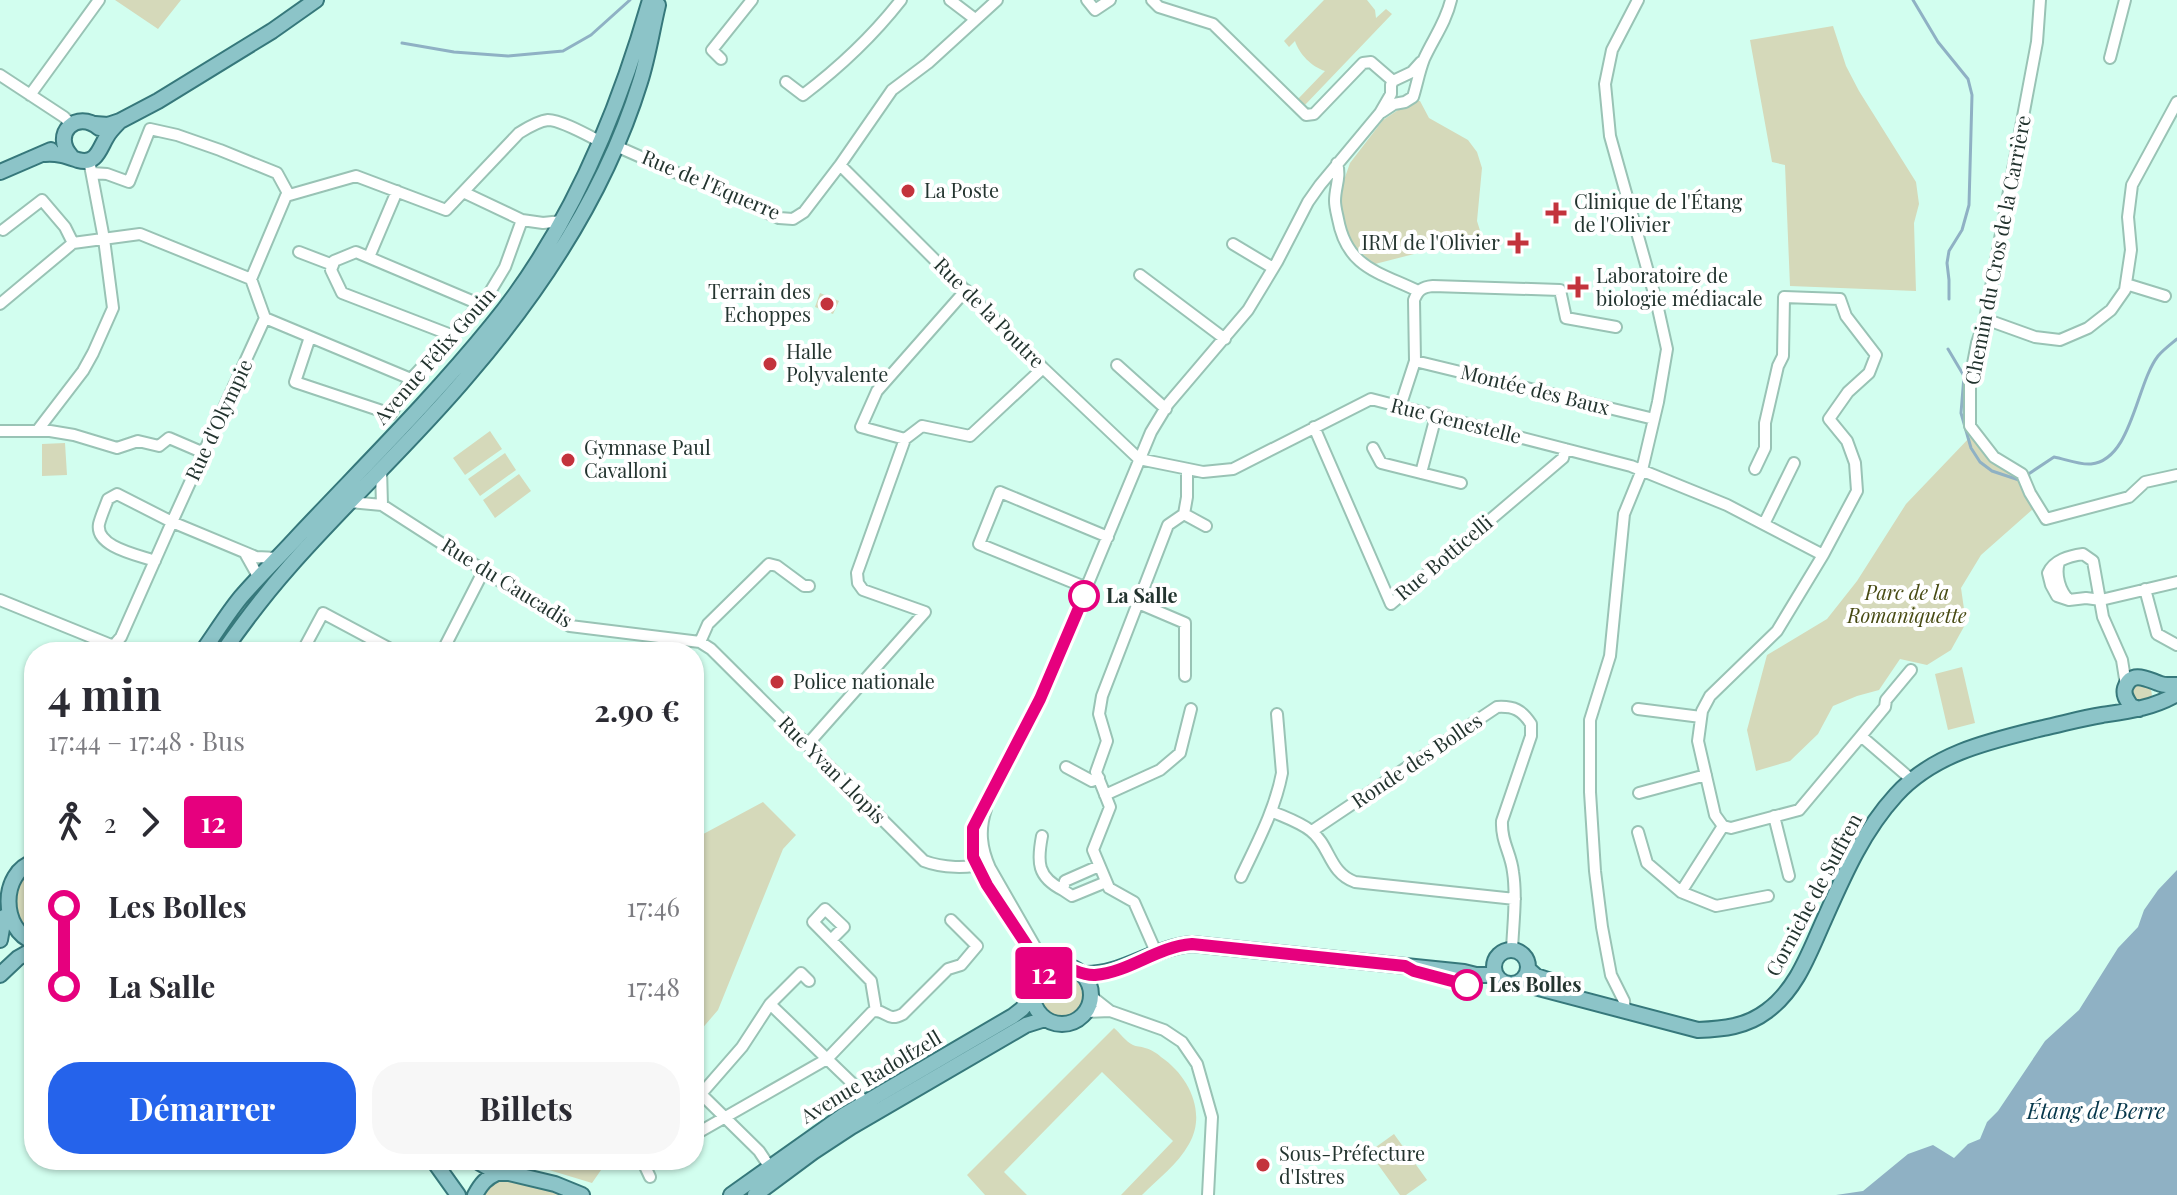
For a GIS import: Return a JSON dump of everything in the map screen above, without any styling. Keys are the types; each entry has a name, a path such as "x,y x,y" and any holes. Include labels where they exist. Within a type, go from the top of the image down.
{"main road":[{"path":"45,154 63,138 71,124 83,121 108,125 120,121 216,66 316,0"},
{"name":"Avenue Félix Gouin","path":"209,642 239,599 456,369 499,317 609,144 624,82 650,0"},
{"name":"Avenue Félix Gouin","path":"230,642 290,566 467,377 502,335 565,242 641,81 659,0"},
{"path":"63,138 66,151 91,167 103,142 120,121"},
{"path":"95,124 103,135 103,142"},
{"path":"0,172 45,154 71,156"},
{"path":"2103,715 2133,679 2177,685"},
{"path":"2125,690 2128,702 2144,708 2153,704 2157,689 2148,679"},
{"name":"Corniche de Suffren","path":"1624,1006 1698,1030 1721,1029 1750,1021 1776,1003 1790,988 1869,827 1912,780 1949,756 1982,743 2144,708 2177,694"},
{"path":"0,940 7,873"},
{"path":"2,909 14,931 24,938"},
{"path":"1082,974 1096,975 1123,968 1178,945 1212,945 1476,975 1495,969"},
{"path":"1495,969 1501,953 1512,950 1523,954 1528,969 1526,977 1519,983"},
{"path":"0,975 24,955"},
{"path":"1059,966 1075,969 1082,974 1091,994 1086,1012 1073,1022 1064,1024 1045,1019 1038,1012 1033,996 1038,980 1046,971 1059,966"},
{"path":"1091,994 1123,968"},
{"path":"1495,969 1503,983 1519,983 1624,1006"},
{"path":"1528,969 1544,979 1624,1006"},
{"name":"Avenue Radolfzell","path":"731,1195 864,1103 1013,1016 1033,996"},
{"name":"Avenue Radolfzell","path":"755,1195 813,1152 882,1108 1026,1025 1045,1019"},
{"path":"440,1170 458,1195"},
{"path":"492,1170 497,1173"},
{"path":"475,1195 480,1185 497,1173 555,1184 582,1195"}],"street":[{"path":"30,95 99,0"},
{"path":"721,59 712,50 752,0"},
{"path":"786,82 803,95 839,68 880,28 901,0"},
{"path":"950,0 975,19"},
{"name":"Rue de l'Equerre","path":"463,192 519,133 550,120 779,218 794,221 840,165 892,90 928,63 997,0"},
{"path":"1087,0 1095,10 1110,0"},
{"path":"1152,0 1159,7 1213,24 1306,115 1314,114 1363,63 1371,62 1398,78 1411,80 1415,88"},
{"path":"1059,966 1037,950 982,864 973,857 973,828 979,812 1040,699 1151,432 1193,374 1248,310 1308,202 1380,113 1391,94 1391,85 1412,72 1425,57 1451,0"},
{"path":"1624,1006 1611,975 1595,871 1590,720 1610,656 1624,514 1642,470 1667,349 1610,136 1605,84 1612,50 1638,0"},
{"name":"Chemin du Cros de la Carrière","path":"2040,0 2037,42 1985,319 1970,379 1970,426 1994,457 2022,474 2046,519 2129,497 2145,482 2177,475"},
{"path":"2110,58 2125,0"},
{"path":"1380,113 1413,97 1425,57"},
{"path":"0,75 71,124"},
{"path":"1391,94 1401,102"},
{"path":"1985,319 2035,337 2060,340 2088,328 2111,310 2125,290 2131,250 2128,217 2132,185 2177,102"},
{"path":"91,167 129,182 150,129 177,135 277,173 289,195"},
{"path":"1337,163 1340,174 1335,201 1344,243 1354,257 1373,271 1418,291"},
{"name":"Rue de la Poutre","path":"840,165 1043,368 1139,459"},
{"path":"37,431 83,371 113,308 91,167"},
{"path":"411,379 265,318 251,279 286,196 356,176 446,210 463,192 522,220 543,223 562,221"},
{"path":"369,257 397,191"},
{"path":"3,230 42,200 65,227 73,243"},
{"path":"391,414 411,379 487,297 505,267 522,220"},
{"path":"0,286 4,300 73,243 140,234 251,279"},
{"path":"1233,244 1273,268"},
{"path":"299,252 333,265"},
{"path":"451,335 342,293 331,270 334,261 356,252 479,304"},
{"path":"1140,275 1225,339"},
{"path":"2126,284 2165,296"},
{"path":"1400,407 1415,361 1414,300 1424,287 1560,290 1566,318 1616,327"},
{"path":"905,439 861,427 877,391 966,290"},
{"path":"1755,469 1765,448 1765,423 1783,356 1784,297 1840,299 1849,320 1876,355 1869,373 1848,392 1829,419 1847,441 1855,463 1857,491 1777,631 1710,696 1702,711 1698,741 1715,815 1723,826 1731,828 1799,810 1885,707 1886,700 1911,670"},
{"name":"Rue d'Olympie","path":"117,642 265,318"},
{"path":"310,337 295,382 391,414 398,430"},
{"name":"Montée des Baux","path":"1415,361 1654,419"},
{"path":"1117,365 1166,409"},
{"path":"807,745 925,612 863,590 858,583 857,573 905,439 922,426 970,436 1043,368"},
{"name":"Rue Genestelle","path":"1139,459 1203,472 1233,469 1371,399 1642,470 1727,505 1823,555"},
{"path":"1421,473 1436,416"},
{"name":"Rue Botticelli","path":"1314,427 1391,604 1563,458 1565,449"},
{"path":"0,431 50,431 117,448 138,441 159,446 169,438 204,453"},
{"path":"1373,448 1381,463 1461,483"},
{"path":"1764,524 1794,463"},
{"path":"381,469 382,505"},
{"path":"1156,952 1134,902 1109,888 1093,850 1110,807 1096,772 1107,741 1099,714 1102,696 1168,525 1184,514 1187,470"},
{"path":"1087,588 979,544 1000,492 1108,537"},
{"path":"155,561 102,539 98,527 108,499 117,494 172,522 245,553 278,558"},
{"name":"Rue du Caucadis","path":"350,502 382,505 570,626 695,642"},
{"path":"1184,514 1206,526"},
{"path":"245,553 259,578"},
{"path":"2125,690 2122,660 2103,617 2101,600 2093,561 2083,554 2072,556 2050,568 2051,585 2057,596 2069,600 2101,600 2177,582"},
{"path":"695,642 708,624 769,564 777,566 804,586 809,586"},
{"path":"447,642 484,570"},
{"path":"2145,589 2157,634 2177,645"},
{"name":"Rue d'Olympie","path":"0,600 101,642"},
{"path":"1138,603 1185,623 1185,676"},
{"path":"307,642 323,613 377,642"},
{"name":"Rue Yvan Llopis","path":"704,646 711,649 924,861 936,866 982,864"},
{"path":"2122,660 2148,679"},
{"name":"Ronde des Bolles","path":"1312,831 1497,707 1518,709 1531,724 1531,736 1502,821 1501,834 1513,869 1512,950"},
{"path":"1105,795 1160,770 1180,753 1191,709"},
{"path":"1638,709 1701,717"},
{"path":"1241,877 1271,811 1282,773 1277,714"},
{"path":"1861,736 1912,780"},
{"path":"1066,767 1092,781 1099,778"},
{"path":"1639,793 1706,775"},
{"path":"1271,811 1312,831 1346,879 1515,899"},
{"path":"1774,816 1789,876"},
{"path":"1681,892 1723,826"},
{"path":"1638,832 1647,863 1681,892 1716,906 1768,896"},
{"path":"1042,836 1037,861 1048,883 1072,896 1106,882"},
{"path":"982,864 987,885 1032,953 1038,980"},
{"path":"1063,890 1065,881 1099,866"},
{"path":"704,1129 827,1059 872,1012 881,1011 888,1017 903,1014 948,969 961,965 977,946 951,920"},
{"path":"831,940 871,981 876,1011"},
{"path":"704,1091 742,1047 770,1004 801,973 809,981"},
{"path":"1091,994 1110,1011"},
{"path":"770,1004 851,1082 864,1103"},
{"path":"1086,1012 1110,1011 1164,1030 1182,1042 1197,1064 1212,1117 1208,1195"},
{"path":"704,1097 759,1151 769,1166"},
{"path":"647,1170 650,1177"}],"green space":[{"path":"115,0 181,0 158,29"},
{"path":"1324,0 1367,0 1375,10 1376,18 1386,9 1392,14 1304,106 1297,100 1325,71 1307,59 1295,41 1289,47 1284,41"},
{"path":"1833,26 1846,66 1859,91 1916,182 1919,204 1914,223 1916,291 1790,286 1785,165 1772,162 1750,40"},
{"path":"1413,100 1420,101 1429,118 1468,140 1477,152 1482,168 1477,221 1483,240 1482,249 1428,243 1414,254 1375,264 1348,238 1338,207 1343,183 1350,163 1383,120"},
{"name":"Terrain des Echoppes","path":"820,293 839,301 833,314 815,307"},
{"path":"490,431 502,449 465,475 453,458"},
{"name":"Parc de la Romaniquette","path":"1971,436 1990,461 2023,478 2033,509 1981,555 1961,588 1966,623 1951,650 1927,665 1900,659 1879,690 1833,706 1818,734 1790,761 1756,771 1747,730 1767,655 1827,619 1857,581 1906,504"},
{"path":"65,443 67,475 42,476 42,444"},
{"path":"505,453 516,470 480,496 468,479"},
{"path":"519,474 531,491 495,518 483,500"},
{"path":"1962,667 1975,723 1948,730 1935,674"},
{"path":"2139,683 2148,687 2152,694 2150,701 2138,706 2129,691"},
{"path":"763,802 796,835 783,849 718,1010 704,1026 704,834"},
{"path":"24,876 24,930 17,926 10,899 12,887"},
{"path":"1056,974 1075,980 1082,994 1078,1009 1062,1017 1047,1012 1040,1000 1043,985"},
{"path":"1114,1028 1130,1044 1158,1054 1180,1074 1187,1085 1196,1120 1189,1144 1179,1158 1142,1195 1121,1195 1173,1141 1102,1072 1004,1172 1027,1195 985,1195 967,1175"},
{"path":"1394,1134 1427,1180 1406,1195 1400,1195 1369,1152"},
{"path":"549,1170 601,1170 592,1183"},
{"path":"499,1180 567,1195 479,1195 485,1185"}],"water":[{"name":"Étang de Berre","path":"2177,870 2177,1195 1836,1195 1863,1191 1908,1154 1933,1145 1954,1158 1968,1144 1980,1139 1987,1122 1998,1111 2045,1041 2079,1010 2118,948 2138,927 2144,910 2158,890"}],"waterway":[{"path":"402,43 454,52 508,56 563,51 591,35 630,0"},
{"path":"1913,0 1938,42 1968,79 1972,95 1969,205 1962,230 1949,251 1949,299"},
{"path":"2027,475 2054,457 2086,464 2105,459 2116,449 2124,435 2150,369 2160,354 2177,339"},
{"path":"1948,349 1964,376 1961,413 1971,448 1980,462 1992,471 2019,480"}],"bus line":[{"name":"12","path":"1084,596 1040,699 973,828 973,857 1000,907 1032,953 1038,980 1046,971 1059,966 1096,975 1123,968 1178,945 1192,944 1405,966 1467,985"}],"place":[{"name":"La Poste","path":"908,191"},
{"name":"Clinique de l'Étang de l'Olivier","path":"1556,213"},
{"name":"IRM de l'Olivier","path":"1518,243"},
{"name":"Laboratoire de biologie médiacale","path":"1578,287"},
{"name":"Terrain des Echoppes","path":"827,304"},
{"name":"Halle Polyvalente","path":"770,364"},
{"name":"Gymnase Paul Cavalloni","path":"568,460"},
{"name":"La Salle","path":"1084,596"},
{"name":"Police nationale","path":"777,682"},
{"name":"Les Bolles","path":"1467,985"},
{"name":"Sous-Préfecture d'Istres","path":"1263,1165"}]}
